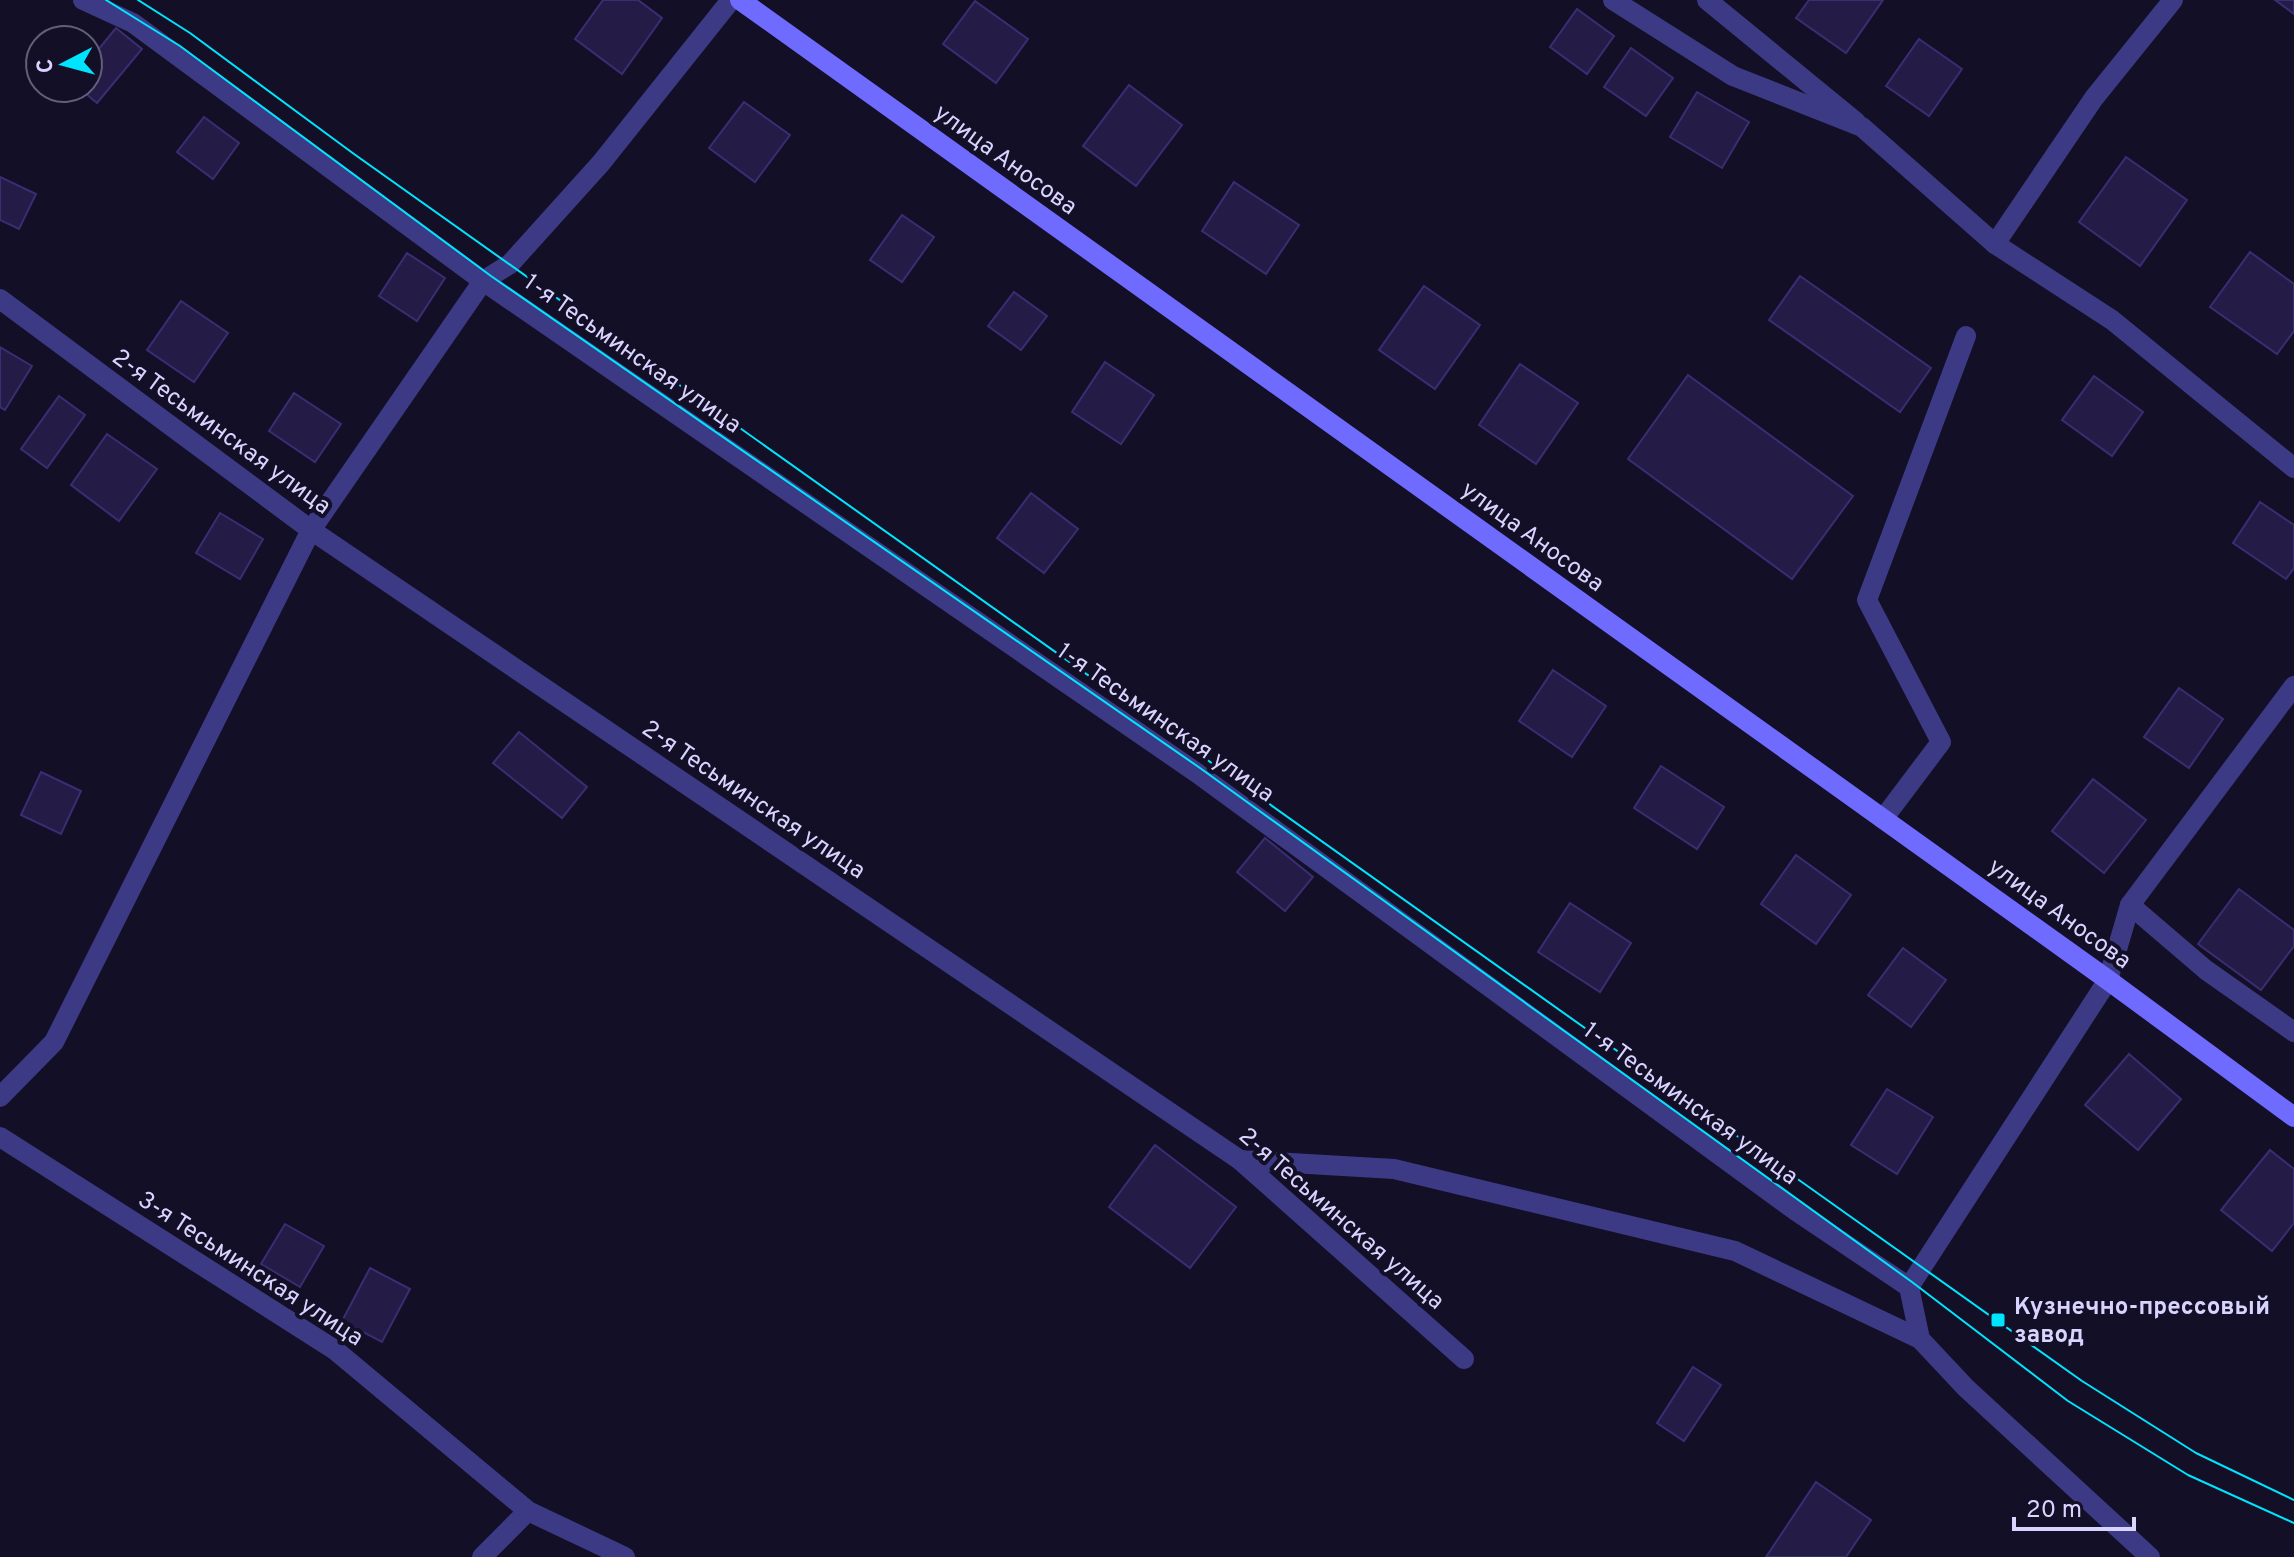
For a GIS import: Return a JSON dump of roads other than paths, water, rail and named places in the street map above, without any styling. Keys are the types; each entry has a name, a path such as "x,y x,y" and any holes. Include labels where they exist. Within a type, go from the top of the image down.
{"main road":[{"name":"улица Аносова","path":"740,0 2108,980 2294,1117"}],"street":[{"name":"1-я Тесьминская улица","path":"83,0 133,23 483,281 1197,773 1796,1211 1909,1287"},
{"path":"0,1097 54,1042 311,530 483,281 510,264 601,163 731,0"},
{"path":"1613,0 1733,76 1862,127"},
{"path":"1707,0 1862,127 1995,244 2112,320 2294,468"},
{"path":"1995,244 2094,98 2173,0"},
{"name":"2-я Тесьминская улица","path":"0,299 311,530 1240,1160 1464,1359"},
{"path":"1883,819 1941,742 1867,600 1966,336"},
{"path":"1920,1339 1909,1287 2108,980 2130,905 2294,686"},
{"path":"2130,905 2206,970 2294,1032"},
{"name":"3-я Тесьминская улица","path":"0,1137 335,1350 528,1511 625,1557"},
{"path":"1240,1160 1394,1169 1735,1251 1920,1339 1966,1388 2150,1557"},
{"path":"482,1557 528,1511"}],"tram line":[{"path":"106,0 180,46 491,276 1200,768 1912,1282 2068,1401 2188,1475 2294,1523"},
{"path":"138,0 190,33 354,154 2082,1381 2196,1453 2294,1500"}],"place":[{"name":"Кузнечно-прессовый завод","path":"1998,1320"}]}
